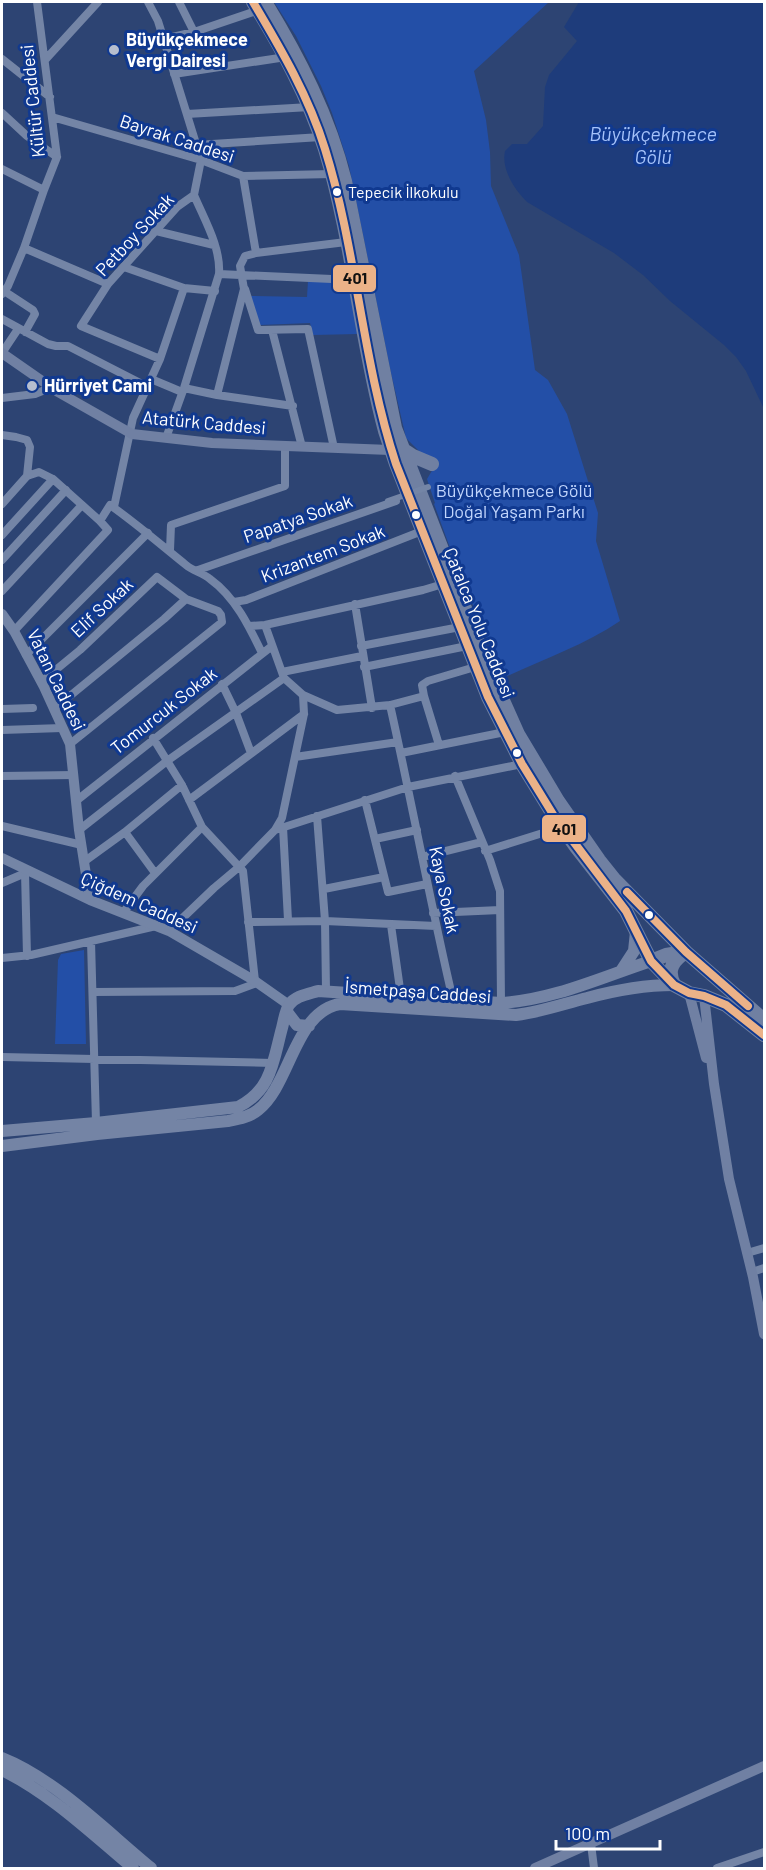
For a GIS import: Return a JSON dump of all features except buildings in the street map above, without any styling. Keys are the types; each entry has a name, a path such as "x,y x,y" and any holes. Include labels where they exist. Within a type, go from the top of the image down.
{"highway":[{"name":"Çatalca Yolu Caddesi","path":"259,4 310,107 321,137 332,174 377,400 396,449 421,484 494,681 514,726 535,765 599,860 645,912 686,952 765,1020"},
{"name":"Çatalca Yolu Caddesi","path":"259,4 294,51 312,87 340,160 391,408 396,449 408,497 475,667 506,732 522,764 562,827 631,920 651,961 674,985 689,993 726,1005 765,1035"},
{"path":"396,449 432,464 425,468 421,484"},
{"path":"651,961 677,951 686,952"},
{"path":"674,985 670,972 671,965 686,952"},
{"path":"704,996 708,982 707,969"}],"main road":[{"name":"Atatürk Caddesi","path":"2,353 52,387 129,433 212,443 396,449"},
{"path":"621,971 634,951 636,932"},
{"name":"İsmetpaşa Caddesi","path":"319,1014 326,1008 340,1004 458,1004 529,1000 584,985 651,961"},
{"path":"584,985 588,998"},
{"name":"İsmetpaşa Caddesi","path":"288,1009 295,999 326,991 400,996 516,1015 536,1013 588,998 636,988 674,985"},
{"path":"689,993 714,1084"},
{"path":"2,1146 72,1131 96,1123 191,1119 228,1121 246,1117 256,1112 275,1090 298,1042 319,1014 312,999 305,995"},
{"path":"704,996 714,1084 729,1179 752,1272 760,1287 765,1334"},
{"path":"288,1009 297,1025 309,1026"},
{"path":"2,1131 72,1131 191,1119 238,1107 250,1101 262,1088 273,1063 288,1009"},
{"path":"2,1758 16,1763 45,1781 151,1869"},
{"path":"535,1869 765,1766"},
{"path":"2,1770 26,1782 133,1869"}],"street":[{"name":"Kültür Caddesi","path":"4,289 24,248 57,158 37,2"},
{"path":"45,60 98,2"},
{"path":"148,2 158,21 201,160"},
{"path":"179,2 194,32"},
{"path":"164,39 194,32 259,4"},
{"path":"174,74 286,57"},
{"path":"2,59 50,97"},
{"path":"187,114 310,107"},
{"path":"2,113 27,136 57,158"},
{"name":"Bayrak Caddesi","path":"52,117 201,160 243,176 332,174"},
{"path":"196,145 321,137"},
{"name":"Petboy Sokak","path":"160,359 81,327 108,284 177,207 194,195 201,160"},
{"path":"2,169 44,190"},
{"path":"243,176 256,253"},
{"path":"166,438 219,274 220,264 214,245 194,195"},
{"path":"156,231 214,245"},
{"path":"334,448 308,329 258,330 244,289 240,266 245,256 256,253 346,242"},
{"path":"24,248 108,284"},
{"path":"124,267 184,288 215,291"},
{"path":"219,274 354,280"},
{"path":"100,521 112,506 133,418 160,359 184,288"},
{"path":"2,353 35,314 33,310 4,289"},
{"path":"217,395 244,289"},
{"path":"2,319 48,344 68,346 150,383 293,406"},
{"path":"272,330 302,447"},
{"path":"2,398 35,394 52,387"},
{"path":"2,435 27,440 30,447 27,476"},
{"path":"170,550 171,525 285,486 285,446"},
{"path":"2,504 27,476 39,472 53,479 108,530 14,631"},
{"path":"2,535 53,479"},
{"path":"388,501 421,484"},
{"path":"2,560 66,490"},
{"name":"Papatya Sokak","path":"198,570 408,497"},
{"path":"2,591 82,505"},
{"path":"112,506 189,567 198,570 222,589 234,602 249,626 262,654"},
{"name":"Krizantem Sokak","path":"234,602 246,600 422,531"},
{"path":"26,655 148,533"},
{"name":"Elif Sokak","path":"41,682 80,650 157,578 186,599 218,611 221,615 222,622 70,744"},
{"path":"249,626 265,625 443,584"},
{"path":"54,709 186,599"},
{"path":"355,604 372,708"},
{"name":"Vatan Caddesi","path":"2,614 14,631 41,682 70,744 79,830 90,900"},
{"path":"265,625 283,675 303,695 338,710 372,708 424,696"},
{"path":"361,646 460,627"},
{"name":"Tomurcuk Sokak","path":"76,801 272,646"},
{"path":"364,667 467,646"},
{"path":"79,830 167,761 236,713 283,675 362,656"},
{"path":"439,745 422,685 428,681 475,667"},
{"path":"222,684 252,753"},
{"path":"288,920 280,828 304,714 303,695"},
{"name":"Kaya Sokak","path":"390,705 433,913 458,1004"},
{"path":"2,709 33,708"},
{"path":"189,800 304,714"},
{"path":"2,730 62,728"},
{"path":"401,753 506,732"},
{"path":"93,992 235,991 247,988 256,982 243,872 202,827 182,785 153,738"},
{"path":"295,757 398,742"},
{"path":"169,931 280,828 408,787 522,764"},
{"path":"2,776 74,775"},
{"path":"455,776 500,891 501,1003"},
{"path":"85,861 125,832 182,785"},
{"path":"365,800 388,892 427,884"},
{"path":"317,816 326,921 326,991"},
{"path":"2,826 82,845"},
{"path":"123,913 143,886 202,827"},
{"path":"485,851 562,827"},
{"path":"375,838 417,830"},
{"path":"125,832 155,873"},
{"path":"422,857 482,842"},
{"name":"Çiğdem Caddesi","path":"2,858 90,900 169,931 256,982 288,1009"},
{"path":"2,883 28,872 27,956"},
{"path":"324,889 384,877"},
{"path":"433,913 500,909"},
{"path":"248,922 288,920 436,926"},
{"path":"391,925 400,996"},
{"path":"2,958 27,956 158,926"},
{"path":"91,941 96,1123"},
{"path":"2,1057 273,1063"},
{"path":"747,1253 765,1248"},
{"path":"752,1272 765,1268"},
{"path":"591,1844 594,1869"},
{"path":"717,1869 734,1866 765,1852"}],"green space":[{"name":"Büyükçekmece Gölü Doğal Yaşam Parkı","path":"274,2 549,2 474,71 486,120 491,186 519,255 535,370 548,380 567,414 598,513 596,541 620,621 578,645 503,678 457,567 434,504 427,479 433,469 406,438 349,166 332,113 296,36"},
{"path":"308,281 348,283 358,334 313,335 310,323 260,325 249,296 307,297"},
{"path":"84,950 86,1044 55,1044 58,960 61,954"}],"water":[{"name":"Büyükçekmece Gölü","path":"579,2 764,2 764,409 746,371 724,345 614,253 527,202 507,172 505,151 512,144 527,144 543,126 545,87 549,75 577,41 564,27"}],"transit line":[{"name":"401","path":"253,2 303,92 325,149 345,227 384,425 396,464 488,697 522,764 554,816 626,911 651,961 674,985 689,993 726,1005 764,1035"},
{"name":"401","path":"627,892 686,952 748,1006"}],"place":[{"name":"Büyükçekmece Vergi Dairesi","path":"114,50"},
{"name":"Tepecik İlkokulu","path":"337,192"},
{"name":"Hürriyet Cami","path":"32,386"}]}
